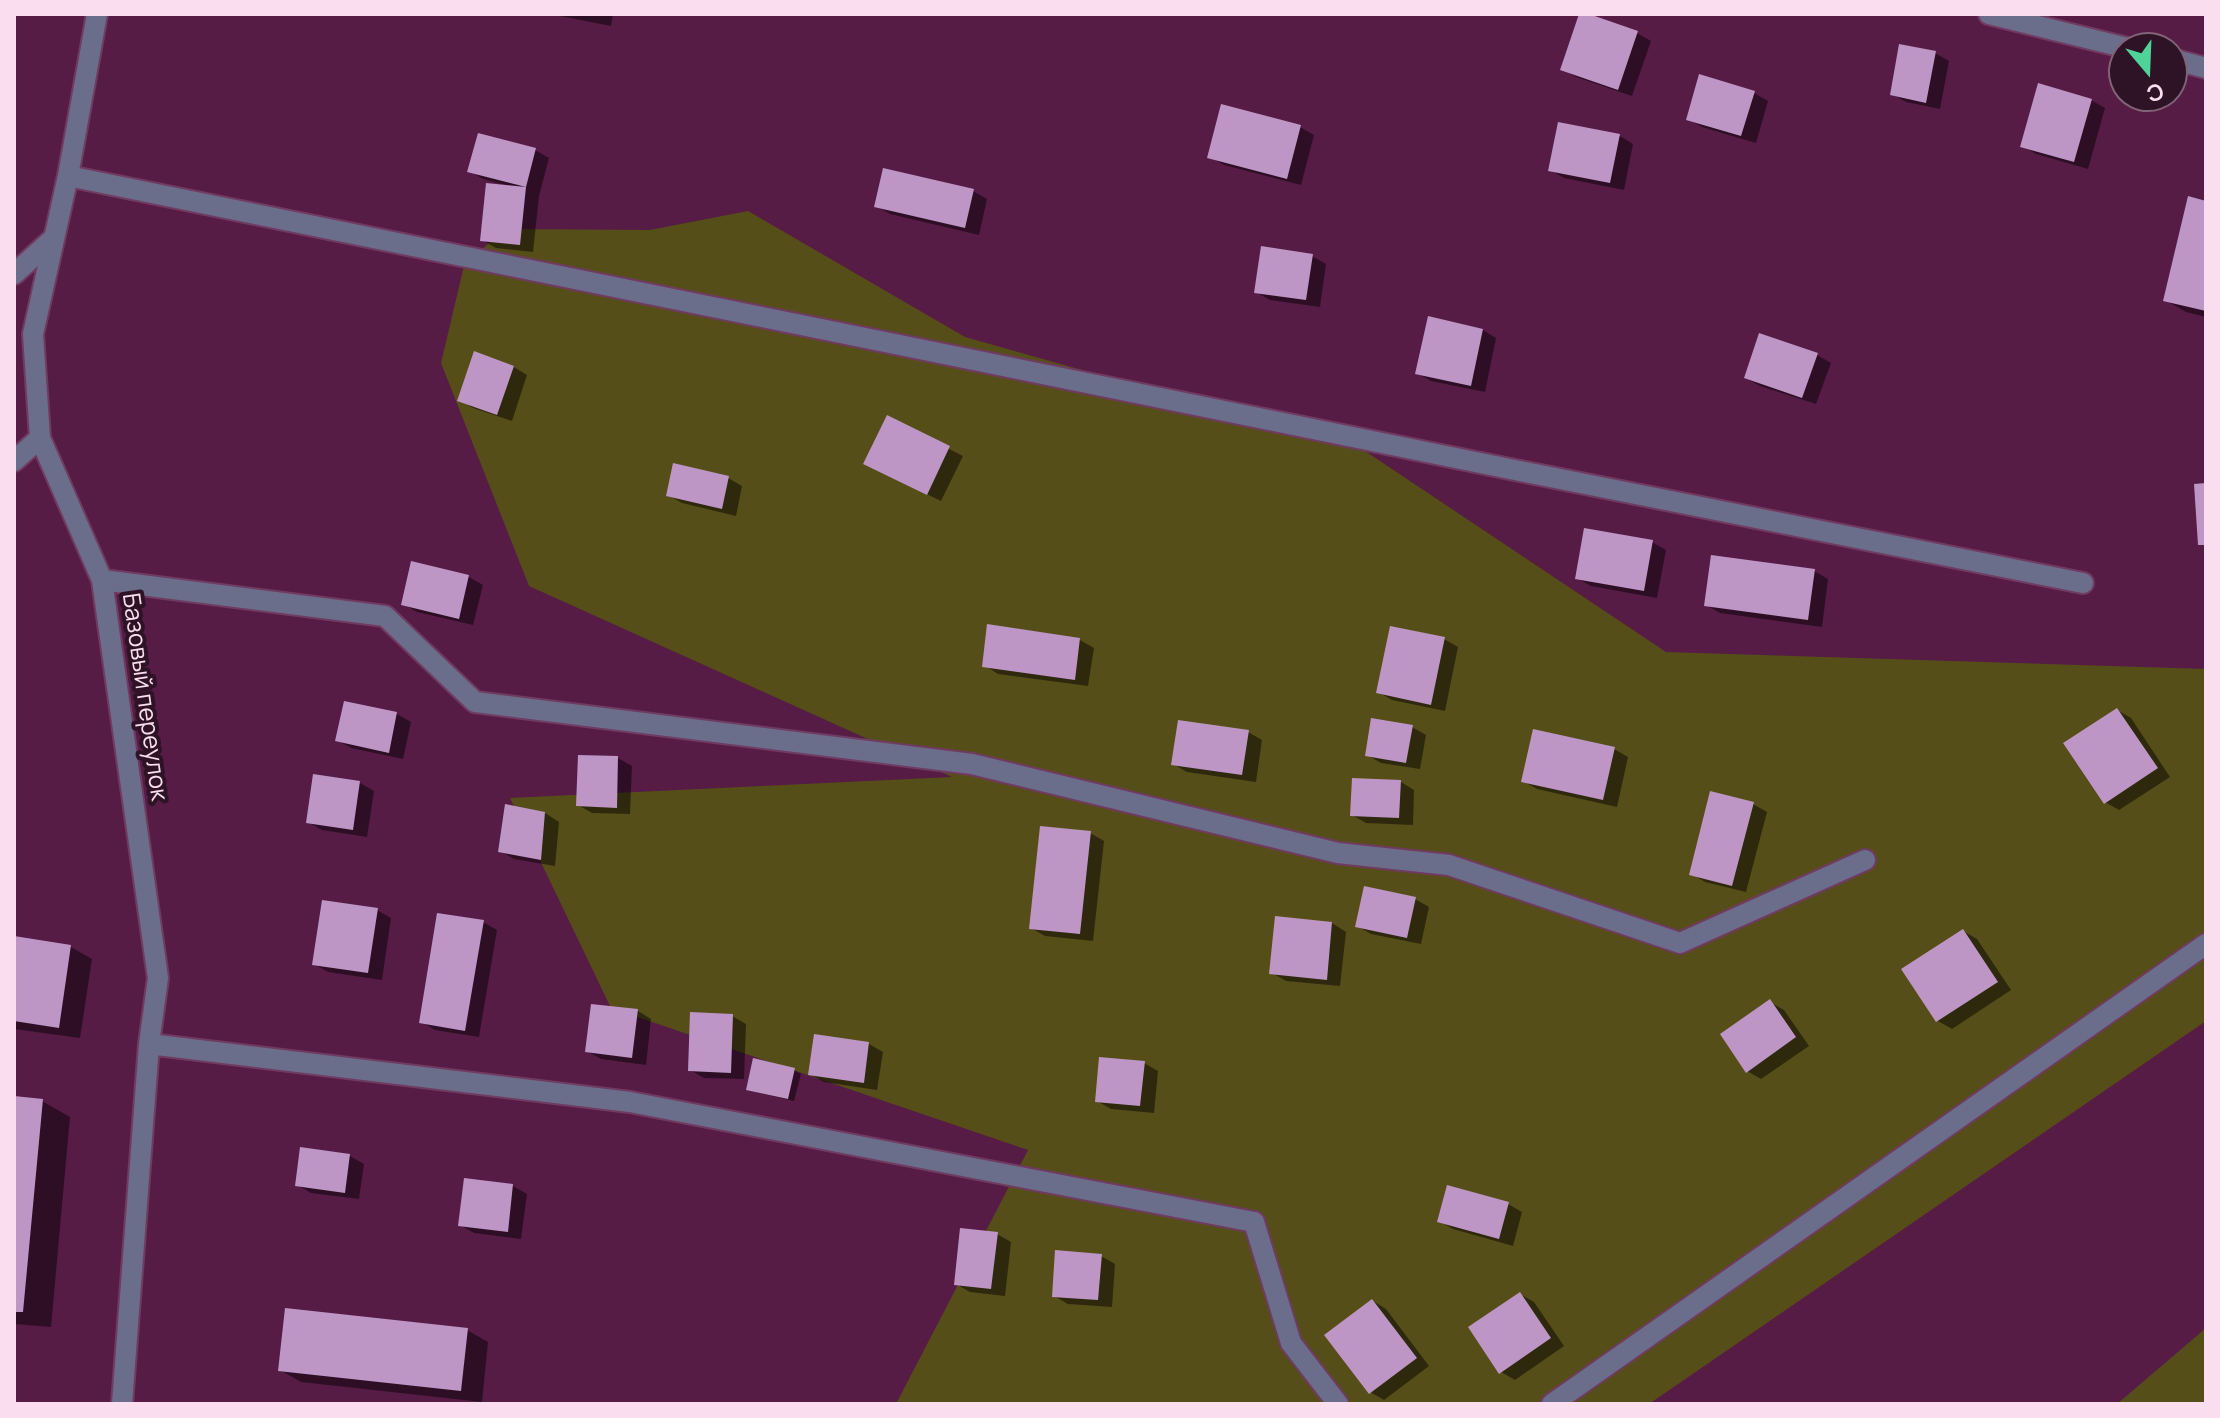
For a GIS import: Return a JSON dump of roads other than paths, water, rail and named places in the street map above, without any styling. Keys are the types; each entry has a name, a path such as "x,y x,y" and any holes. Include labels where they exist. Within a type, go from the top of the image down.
{"street":[{"name":"Базовый переулок","path":"97,14 68,176 33,334 40,438 102,580 158,978 149,1044 122,1404"},
{"path":"1989,14 2108,43"},
{"path":"68,176 2083,583"},
{"path":"14,274 54,238"},
{"path":"14,461 40,438"},
{"path":"102,580 385,616 475,702 972,764 1338,853 1449,865 1680,943 1865,860"},
{"path":"1552,1404 2206,944"},
{"path":"149,1044 630,1102 1254,1222 1291,1343 1338,1404"}]}
